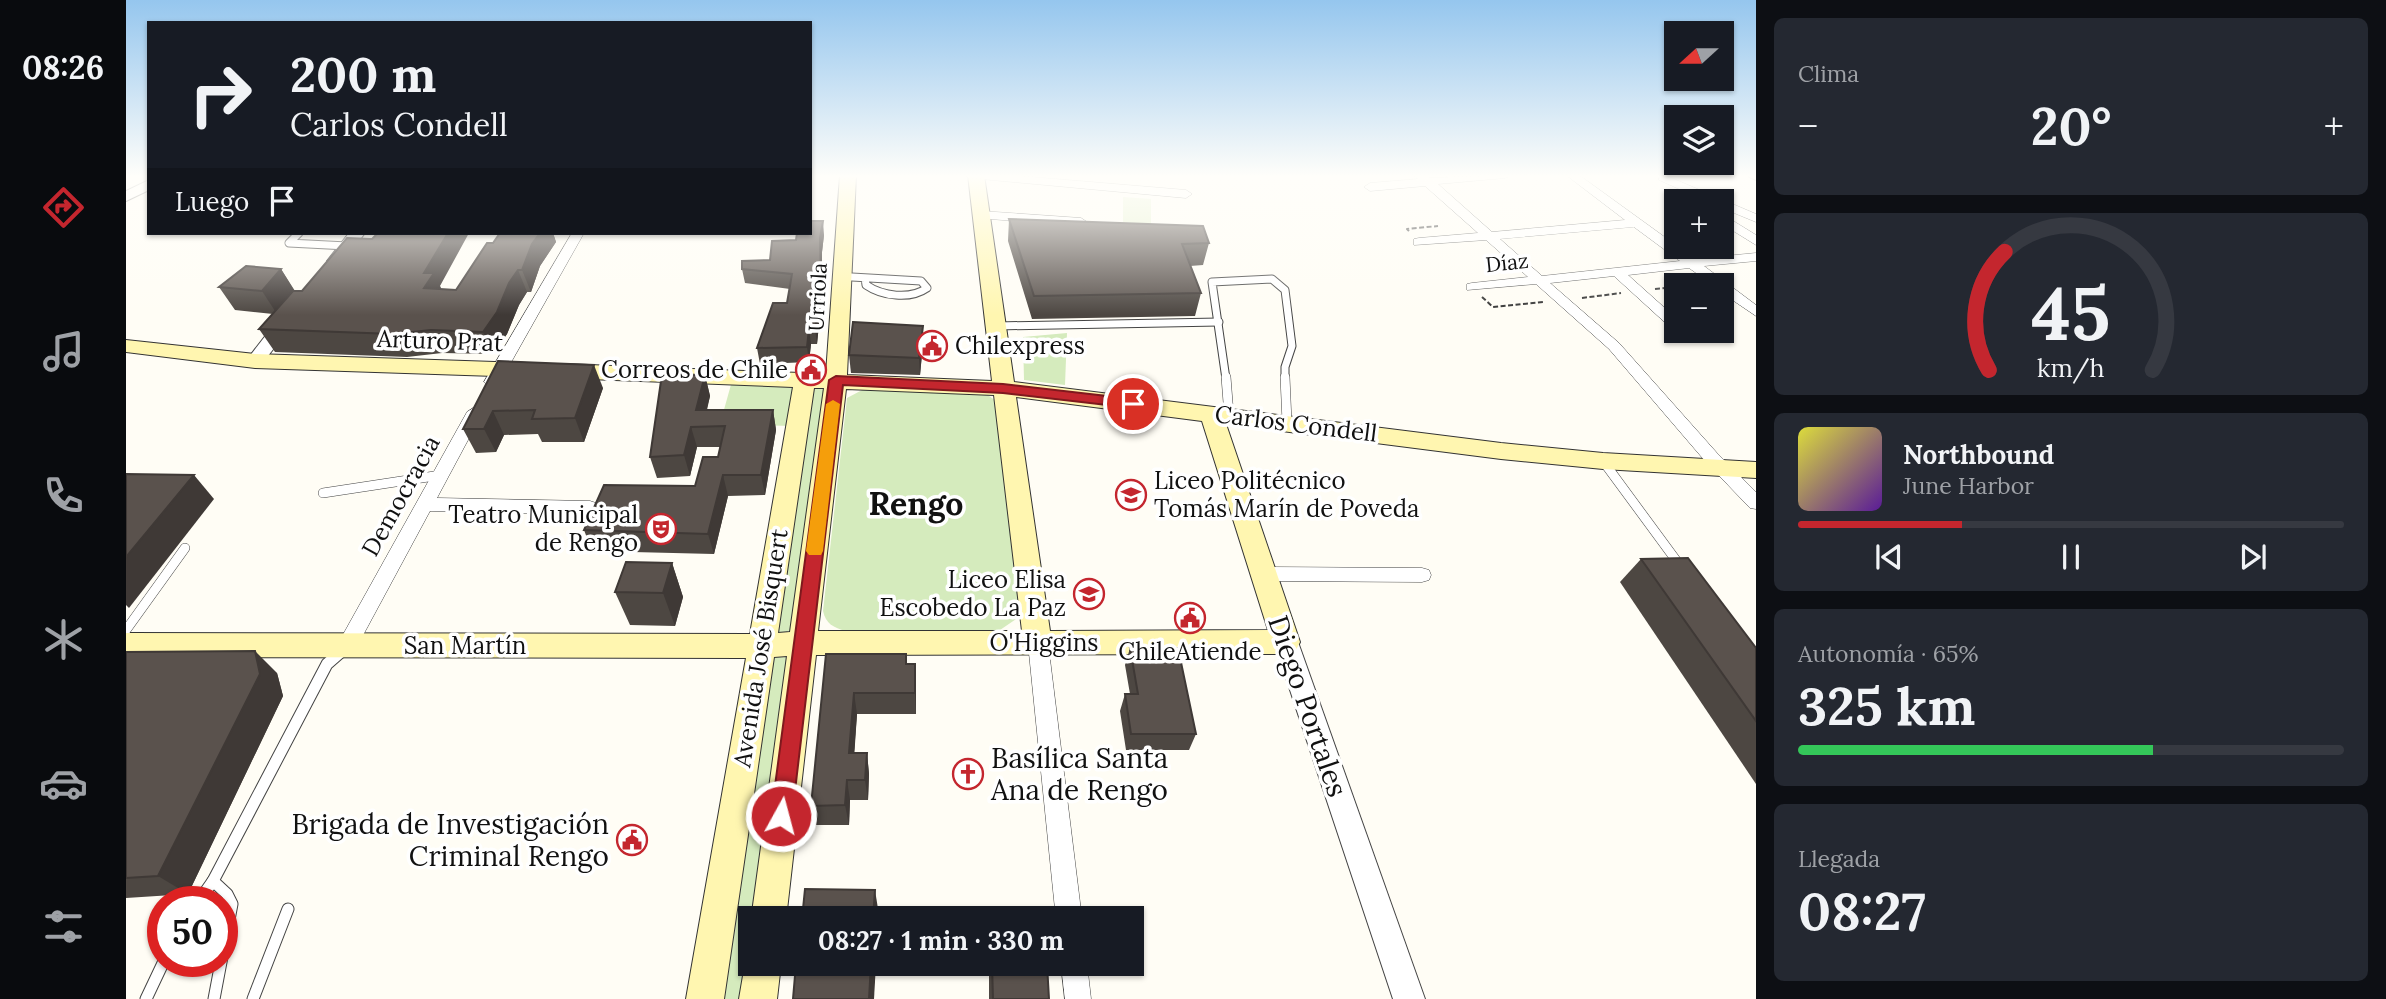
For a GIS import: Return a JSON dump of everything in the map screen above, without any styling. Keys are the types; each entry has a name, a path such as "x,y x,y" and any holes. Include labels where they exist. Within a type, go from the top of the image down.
{"main road":[{"name":"Urriola","path":"836,380 845,222"},
{"path":"982,222 1038,643"},
{"name":"Arturo Prat","path":"126,346 255,361 836,380"},
{"name":"Avenida José Bisquert","path":"705,999 805,379"},
{"name":"Carlos Condell","path":"836,380 1003,388 1502,451 1603,461 1756,470"},
{"name":"Avenida José Bisquert","path":"770,906 836,380"},
{"name":"Diego Portales","path":"1220,414 1264,574 1286,642"},
{"name":"O'Higgins","path":"803,643 1286,642"},
{"name":"San Martín","path":"126,645 761,646 803,643"},
{"path":"758,999 761,976"}],"street":[{"path":"1079,222 1099,223"},
{"path":"1471,222 1614,346 1711,457 1725,468 1756,503"},
{"path":"1419,242 1637,223 1705,273"},
{"path":"1734,226 1756,241"},
{"name":"Democracia","path":"347,646 499,369 577,235"},
{"path":"322,277 352,239"},
{"name":"Díaz","path":"1472,287 1756,257"},
{"path":"1618,273 1664,313"},
{"path":"1734,295 1756,312"},
{"path":"255,361 297,309"},
{"path":"425,504 590,508"},
{"path":"1264,574 1422,575"},
{"name":"Diego Portales","path":"1286,642 1409,999"},
{"path":"1038,643 1068,906"},
{"path":"1075,976 1078,999"}],"lane":[{"path":"297,235 289,243 352,239"},
{"path":"842,277 865,278 922,281 927,288 917,295 876,292 866,285 865,278"},
{"path":"1220,414 1219,322 1212,282 1272,279 1285,290 1292,345 1285,367 1287,422"},
{"path":"995,326 1219,322"},
{"path":"1603,461 1692,581"},
{"path":"323,493 441,475"},
{"path":"126,630 186,548"},
{"path":"126,659 163,644"},
{"path":"210,886 327,664 347,646"},
{"path":"213,881 227,894 232,904 215,999"},
{"path":"253,999 288,909"},
{"path":"146,999 156,977"}],"green space":[{"path":"1123,222 1151,222 1151,225"},
{"path":"1067,333 1065,385 1024,380 1023,337"},
{"path":"732,381 785,382 797,391 792,426 720,424"},
{"path":"809,386 832,387 765,906 738,906 738,976 752,976 752,999 711,999"},
{"path":"866,388 985,393 996,401 1022,615 1000,630 845,631 826,619 823,611 847,398"}],"building":[{"path":"812,222 823,222 820,238 821,280 815,329 809,329 807,347 757,348 773,303 787,303 792,274 742,269 742,261 770,260 772,241 796,240 797,235 812,235"},
{"path":"1010,222 1203,226 1209,243 1182,244 1201,293 1034,296"},
{"path":"376,235 447,235 424,273 434,273 424,288 456,290 487,243 493,243 499,235 539,235 522,270 518,270 509,283 497,312 483,332 431,330 394,334 259,329 293,291 302,291 347,238 372,239"},
{"path":"246,266 281,269 262,291 219,287"},
{"path":"853,322 923,326 919,358 849,355"},
{"path":"498,361 594,365 575,418 532,419 535,410 493,411 484,429 463,429"},
{"path":"662,374 705,375 696,410 773,410 761,475 723,475 708,534 584,530 604,485 695,486 703,457 718,457 725,426 691,427 684,455 650,457"},
{"path":"126,474 194,475 126,557"},
{"path":"1688,558 1756,648 1756,721 1641,559"},
{"path":"626,562 672,563 663,593 615,592"},
{"path":"1130,648 1178,648 1196,734 1131,734 1125,694 1138,694"},
{"path":"255,651 260,674 158,876 126,878 126,652"},
{"path":"826,654 906,654 906,664 915,664 915,693 854,693 849,753 867,753 865,780 847,780 845,805 811,806"},
{"path":"805,889 875,890 874,906 803,906"},
{"path":"795,976 870,976 869,999 793,999"},
{"path":"992,976 1048,976 1049,999 993,999"}],"slow traffic":[{"path":"815,551 833,404"}],"place":[{"name":"Chilexpress","path":"932,346"},
{"name":"Correos de Chile","path":"811,370"},
{"name":"Liceo Politécnico Tomás Marín de Poveda","path":"1131,495"},
{"name":"Teatro Municipal de Rengo","path":"661,529"},
{"name":"Liceo Elisa Escobedo La Paz","path":"1089,594"},
{"name":"ChileAtiende","path":"1190,618"},
{"name":"Basílica Santa Ana de Rengo","path":"968,774"},
{"name":"Brigada de Investigación Criminal Rengo","path":"632,840"}],"district":[{"name":"Rengo","path":"916,504"}],"route":[{"path":"781,816 836,380 1003,388 1133,404"}]}
